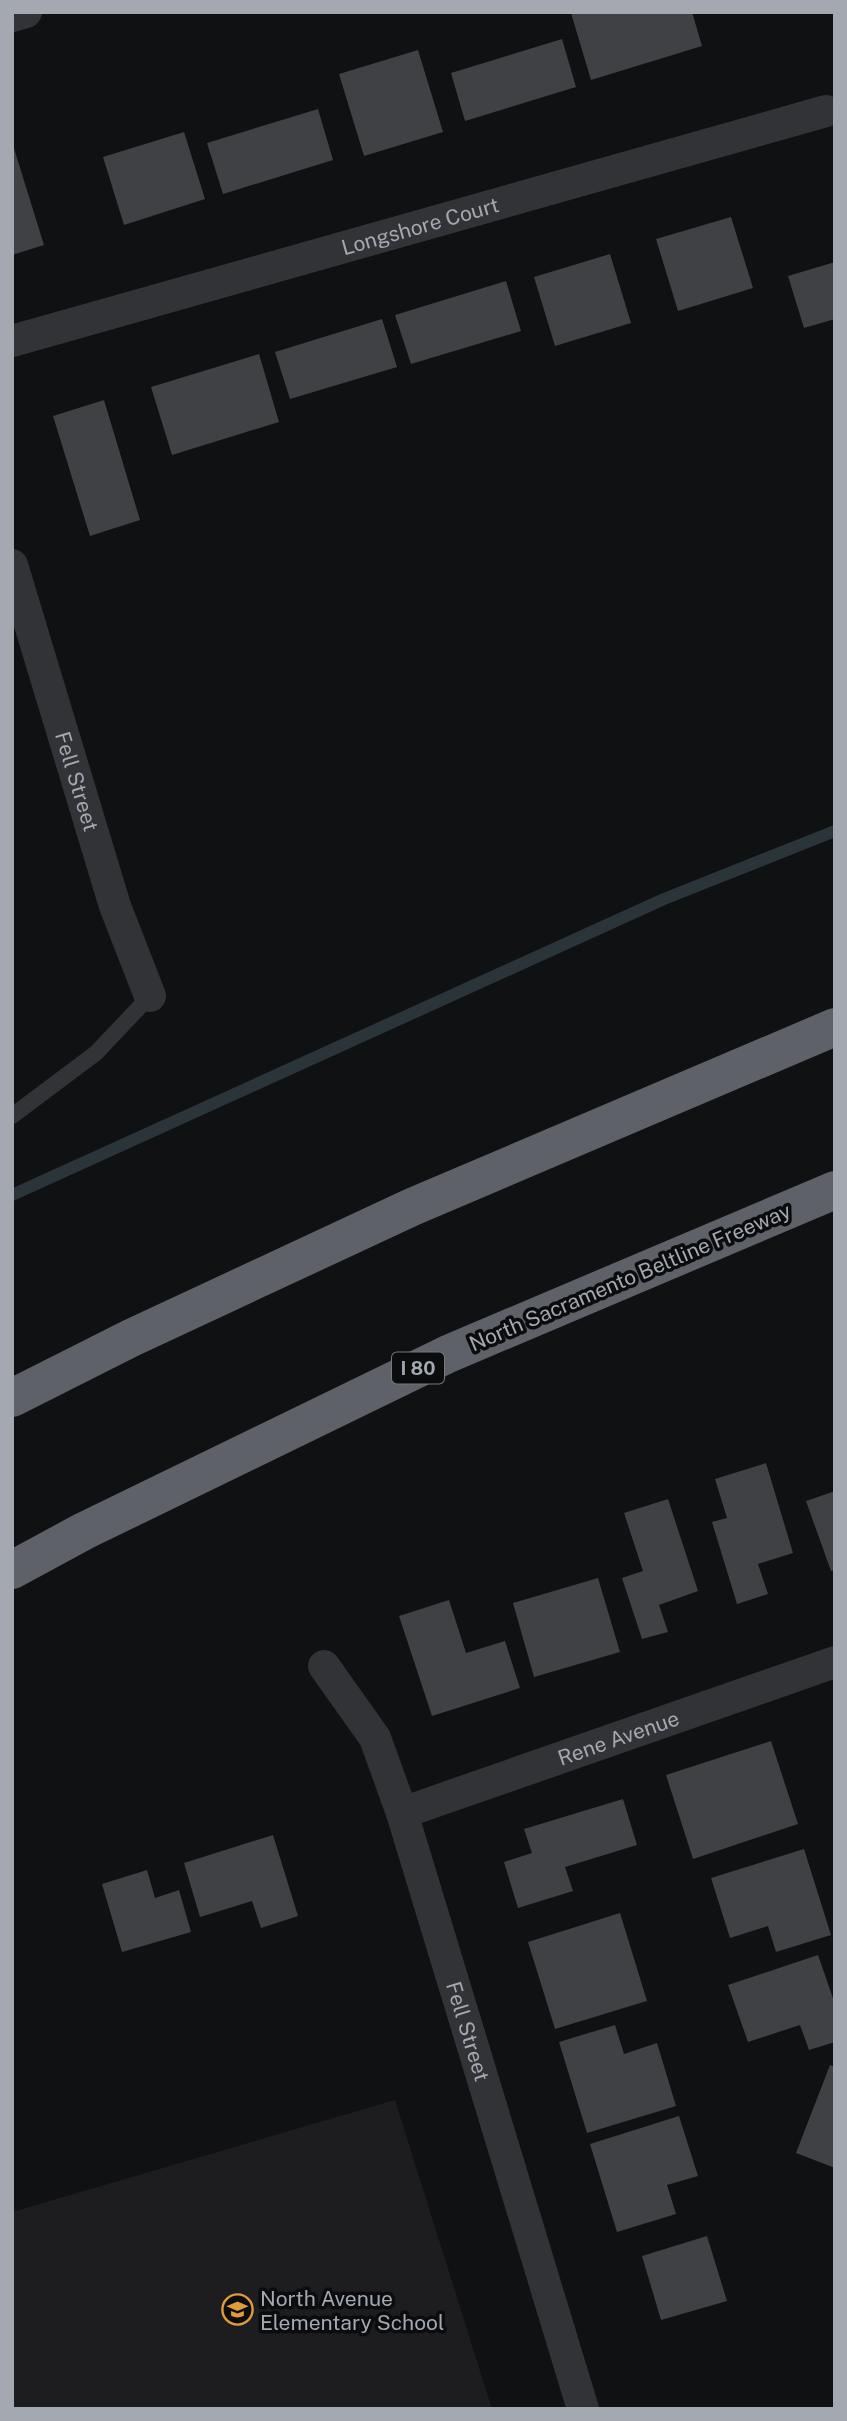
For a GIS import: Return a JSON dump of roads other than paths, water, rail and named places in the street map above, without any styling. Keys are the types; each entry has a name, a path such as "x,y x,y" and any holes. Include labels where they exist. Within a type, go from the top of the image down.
{"highway":[{"path":"12,1398 131,1338 412,1207 835,1027"},
{"name":"North Sacramento Beltline Freeway","path":"12,1570 84,1531 449,1354 835,1190"}],"street":[{"path":"12,16 26,12"},
{"name":"Longshore Court","path":"12,341 826,111"},
{"name":"Fell Street","path":"12,565 115,906 150,996"},
{"name":"Rene Avenue","path":"402,1813 835,1662"},
{"name":"Fell Street","path":"324,1666 375,1738 402,1813 583,2409"}],"lane":[{"path":"12,1116 96,1053 150,996"}],"waterway":[{"path":"12,1195 664,899 835,831"}],"place":[{"name":"North Avenue Elementary School","path":"237,2310"}]}
